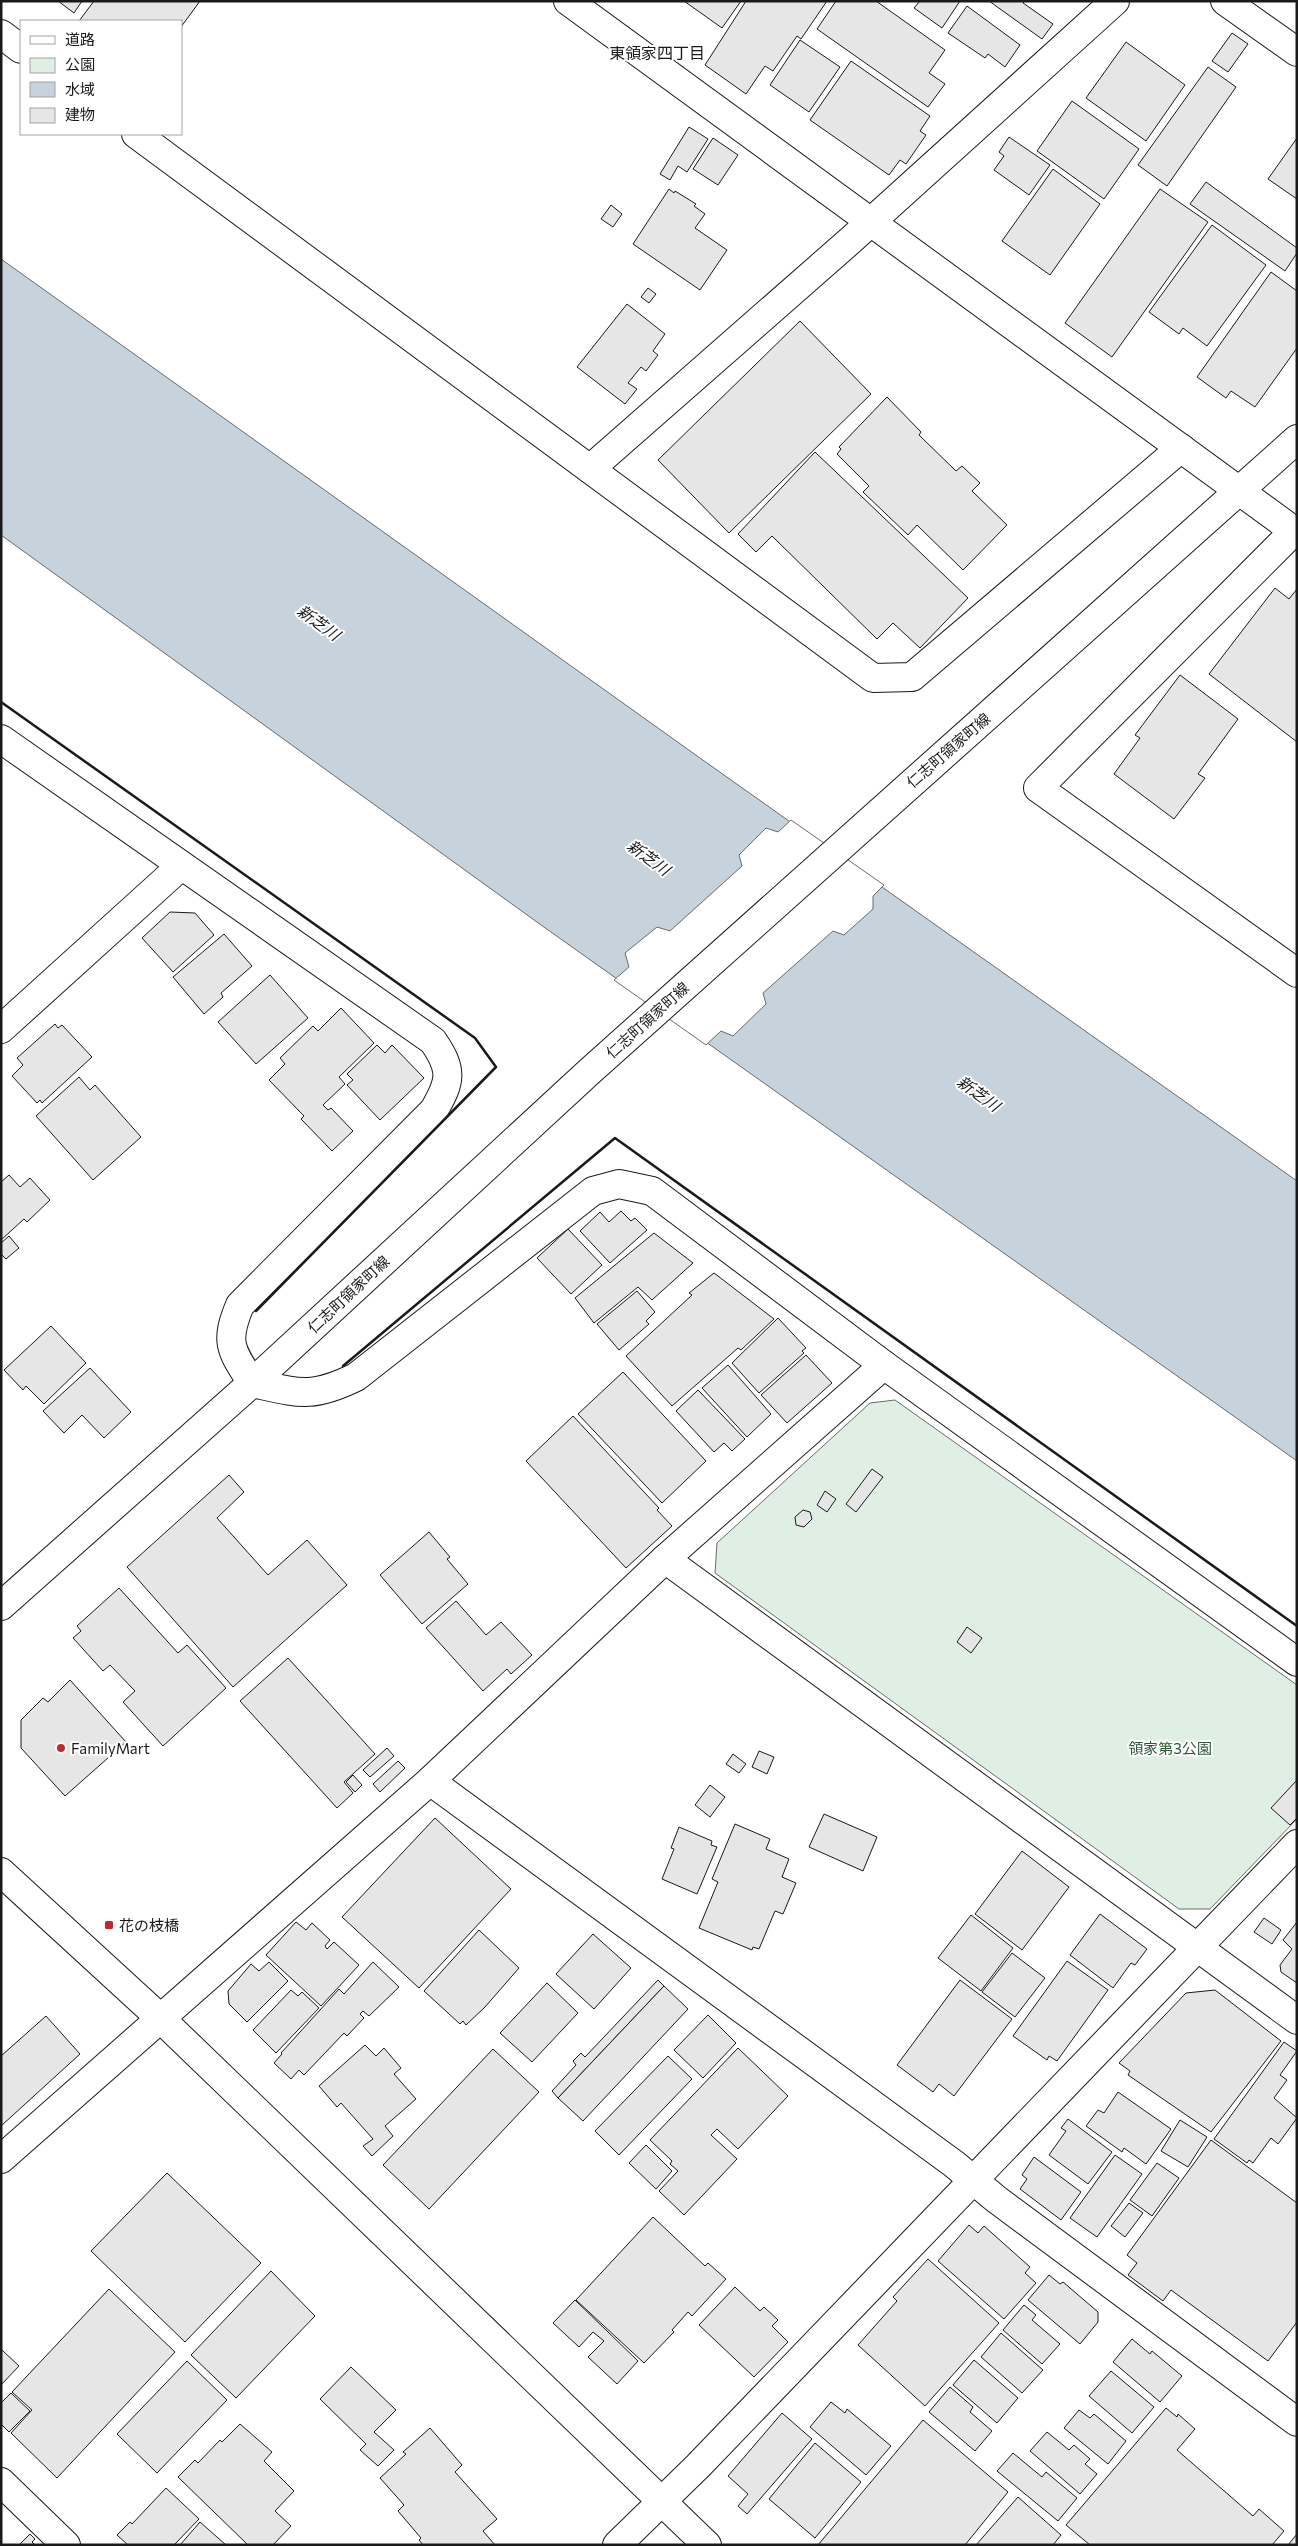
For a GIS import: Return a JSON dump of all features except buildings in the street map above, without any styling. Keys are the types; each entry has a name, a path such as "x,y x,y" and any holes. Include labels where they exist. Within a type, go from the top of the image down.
{"street":[{"path":"568,1 1296,532 1038,788 1297,973"},
{"path":"590,469 871,222 1115,1"},
{"path":"1225,1 1297,52"},
{"path":"1,34 20,48"},
{"path":"137,135 873,678 912,677 1181,448"},
{"name":"仁志町領家町線","path":"1,1606 252,1384 590,1071 908,784 1297,439"},
{"path":"1,739 433,1041 446,1059 448,1087 434,1110 240,1305 230,1327 233,1354 252,1384 300,1394 330,1390 356,1377 594,1191 619,1184 652,1191 884,1365 1297,1662"},
{"path":"1,1029 181,866"},
{"path":"1,2159 159,2017 430,1781 665,1559 884,1365"},
{"path":"665,1559 1297,2020"},
{"path":"430,1781 938,2152 1297,2422"},
{"path":"617,2545 662,2502 1297,1844"},
{"path":"1,1872 159,2017 707,2545"},
{"path":"1,2482 66,2545"}],"green space":[{"name":"領家第3公園","path":"895,1400 1297,1685 1297,1819 1210,1909 1179,1909 715,1573 717,1543 870,1403"}],"water":[{"name":"新芝川","path":"1,259 1297,1181 1297,1461 541,925 1,535"}],"pier":[{"path":"791,820 884,885 873,896 873,909 844,935 833,931 763,993 766,1004 733,1036 721,1031 706,1045 614,980 629,967 625,953 657,927 670,931 742,866 739,855 766,828 778,832"}],"wall":[{"path":"1,702 475,1038 496,1067 256,1311"},
{"path":"343,1366 615,1138 1297,1626"}],"place":[{"name":"FamilyMart","path":"61,1748"},
{"name":"花の枝橋","path":"109,1925"}],"district":[{"name":"東領家四丁目","path":"657,52"}]}
